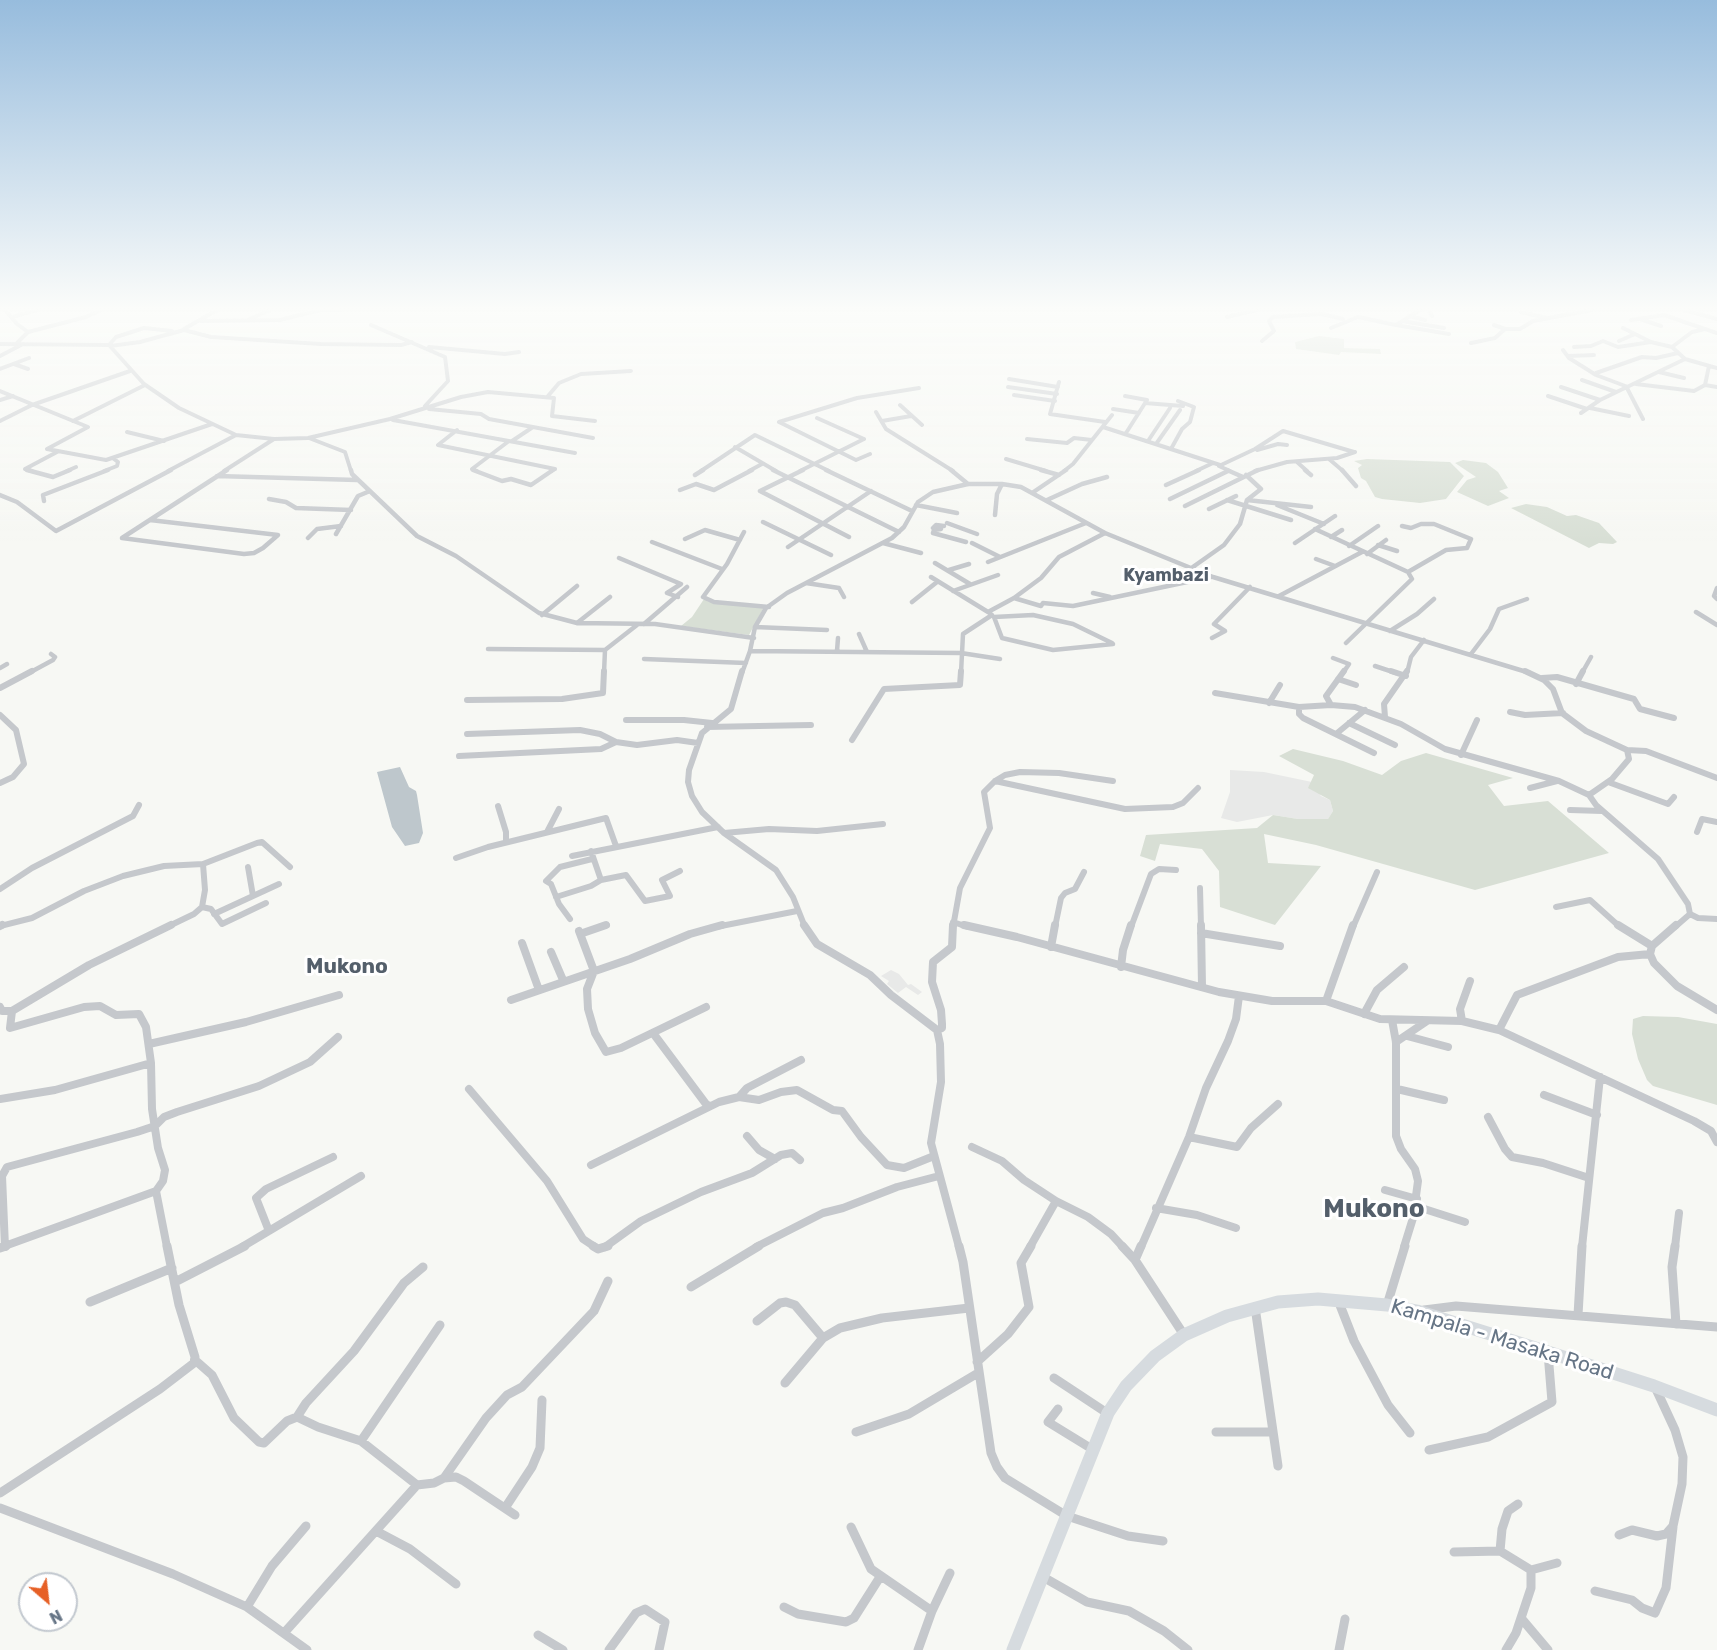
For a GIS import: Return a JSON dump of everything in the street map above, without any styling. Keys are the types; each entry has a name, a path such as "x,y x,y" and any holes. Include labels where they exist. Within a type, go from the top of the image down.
{"main road":[{"name":"Kampala - Masaka Road","path":"1013,1650 1092,1449 1108,1413 1126,1386 1155,1356 1184,1335 1254,1306 1278,1302 1338,1300 1387,1305 1417,1311 1654,1386 1717,1410"}],"street":[{"path":"0,421 36,404 84,387"},
{"path":"73,421 141,387"},
{"path":"148,387 167,401 236,435 274,439 308,438 389,419 461,397 486,392 548,396 554,398 552,417 595,420"},
{"path":"424,408 442,387"},
{"path":"548,396 556,387"},
{"path":"1008,387 1057,394"},
{"path":"1058,387 1056,401 1050,414 1104,424 1126,434 1220,465 1228,471 1245,476 1261,489 1247,500 1239,526 1224,545 1190,569"},
{"path":"1561,387 1600,400"},
{"path":"1601,387 1616,392"},
{"path":"1581,413 1600,400 1628,387 1643,419"},
{"path":"1665,387 1694,391 1703,387"},
{"path":"870,454 856,459 779,422 857,398 919,388"},
{"path":"0,391 36,404 88,428 47,449 106,460 212,424"},
{"path":"1014,395 1056,401"},
{"path":"0,400 14,396"},
{"path":"1125,396 1147,400 1126,434"},
{"path":"1548,396 1602,414 1629,416"},
{"path":"1178,401 1194,405 1194,408"},
{"path":"1145,403 1166,403 1194,408"},
{"path":"900,405 922,425"},
{"path":"424,408 481,414 489,418 592,438"},
{"path":"1148,441 1170,408"},
{"path":"1171,449 1182,429 1190,422 1194,408"},
{"path":"1113,409 1139,413"},
{"path":"1156,444 1180,410"},
{"path":"876,412 886,429 923,454 947,466 968,484"},
{"path":"1032,493 1073,464 1112,415"},
{"path":"882,421 911,416"},
{"path":"817,418 864,439 760,491 849,537"},
{"path":"389,419 575,453"},
{"path":"457,430 438,445 489,456 555,469 531,484 511,480 502,482 472,469 489,456 510,441 534,427"},
{"path":"1185,506 1263,467 1328,459 1356,452 1285,431 1253,450 1220,465"},
{"path":"127,432 164,441"},
{"path":"0,495 6,495 56,531 236,435"},
{"path":"695,475 755,435 871,491 914,508 957,513 943,528"},
{"path":"308,438 345,452 350,470 357,480 417,536 456,556 512,597 542,615 577,623 644,624 754,638"},
{"path":"1027,439 1067,443 1074,438 1092,440"},
{"path":"150,519 278,535 263,548 250,554 122,538 150,519 274,439"},
{"path":"1253,450 1265,449 1278,444 1287,445"},
{"path":"735,447 762,464 899,532"},
{"path":"57,452 25,469 53,477 76,467"},
{"path":"44,501 42,498 44,495 117,466 118,462 114,459"},
{"path":"1006,459 1059,475"},
{"path":"1328,459 1338,465 1356,486"},
{"path":"1296,462 1311,475"},
{"path":"1166,485 1213,463"},
{"path":"680,490 696,484 714,490 762,464"},
{"path":"1170,499 1228,471"},
{"path":"217,476 357,480"},
{"path":"1047,500 1082,484 1107,477"},
{"path":"1163,1541 1128,1536 1066,1516 1005,1478 997,1467 991,1454 963,1262 934,1156 932,1137 941,1082 940,1044 937,1030 891,995 870,975 817,944 807,931 793,897 776,870 724,834 702,812 692,796 688,782 698,742 709,725 731,709 737,682 754,638 755,627 769,606 805,583 883,543 899,532 914,508 933,492 968,484 1002,484 1021,487 1105,533 1190,569 1365,624 1471,654 1542,678 1557,677 1634,699 1640,709 1674,718"},
{"path":"995,515 997,494 1002,484"},
{"path":"3,489 6,495"},
{"path":"336,534 358,496 370,491"},
{"path":"788,547 871,491"},
{"path":"1209,509 1236,496"},
{"path":"269,499 286,502 296,508 351,510"},
{"path":"1227,500 1291,520"},
{"path":"1247,500 1311,507"},
{"path":"1275,504 1292,513 1324,524"},
{"path":"1295,543 1335,516"},
{"path":"763,522 831,555"},
{"path":"988,562 1086,522"},
{"path":"1402,526 1411,528 1421,524 1434,524 1471,539 1467,548 1446,550 1408,572"},
{"path":"308,538 317,529 341,526"},
{"path":"1349,546 1378,526"},
{"path":"977,534 943,528 934,530 933,533 969,543 1000,557"},
{"path":"1315,529 1408,572 1412,579 1346,643"},
{"path":"685,539 705,530 740,540"},
{"path":"1331,537 1342,530"},
{"path":"744,532 727,564 703,597 714,602 769,606"},
{"path":"852,740 884,689 960,685 963,634 1041,578 1059,557 1105,533"},
{"path":"1279,596 1386,540"},
{"path":"652,542 722,569"},
{"path":"883,543 921,553"},
{"path":"1378,545 1397,551"},
{"path":"619,558 681,584 667,593 678,597"},
{"path":"1316,559 1335,566"},
{"path":"935,563 970,584"},
{"path":"948,570 969,564"},
{"path":"953,591 998,575"},
{"path":"931,577 992,615 1033,615 1073,624 1113,644 1053,650 1002,638 992,615"},
{"path":"1014,598 1041,606 1043,603 1073,606 1213,577"},
{"path":"912,602 937,582"},
{"path":"805,583 839,588 844,597"},
{"path":"542,615 577,586"},
{"path":"644,624 687,587"},
{"path":"1212,638 1225,633 1223,629 1214,624 1250,587"},
{"path":"1717,588 1714,596 1717,599"},
{"path":"1093,593 1114,598"},
{"path":"577,623 610,597"},
{"path":"1390,630 1417,614 1434,599"},
{"path":"1471,654 1490,629 1499,609 1527,599"},
{"path":"1696,612 1717,626"},
{"path":"488,649 604,650 637,624"},
{"path":"755,627 827,630"},
{"path":"859,634 867,652"},
{"path":"837,651 838,638"},
{"path":"1384,717 1384,704 1406,676 1411,657 1424,640"},
{"path":"467,700 562,699 603,693 604,650"},
{"path":"750,651 961,653 1000,659"},
{"path":"0,688 53,660 55,657 51,654"},
{"path":"1576,684 1591,657"},
{"path":"1331,705 1326,696 1349,664 1333,658"},
{"path":"644,659 746,663"},
{"path":"0,668 7,664"},
{"path":"1375,666 1406,676"},
{"path":"1542,678 1553,689 1563,713 1586,731 1627,750 1646,751 1717,778"},
{"path":"1338,679 1356,685"},
{"path":"1269,703 1280,685"},
{"path":"1215,693 1299,707 1331,705 1365,710 1428,738 1445,749 1557,781 1589,795 1602,811 1658,860 1688,904 1690,914"},
{"path":"1299,707 1299,714 1303,718 1374,753"},
{"path":"1336,734 1365,710"},
{"path":"1509,712 1525,715 1563,713"},
{"path":"0,715 16,730 24,764 14,777 0,783"},
{"path":"626,720 684,720 709,725 811,725"},
{"path":"1461,755 1478,720"},
{"path":"1349,723 1395,745"},
{"path":"467,734 579,730 600,734 616,742 637,745 677,740 698,742"},
{"path":"459,756 601,749 616,742"},
{"path":"1589,795 1602,788 1629,759 1627,750"},
{"path":"937,1030 942,1028 942,1024 941,1010 932,982 933,962 952,947 953,922 960,888 990,828 984,792 995,781 1011,773 1032,771 1113,781"},
{"path":"995,781 1125,810 1173,807 1183,803 1198,789"},
{"path":"1530,789 1557,781"},
{"path":"1608,782 1668,804 1674,797"},
{"path":"0,889 33,868 134,816 138,805"},
{"path":"498,806 506,832 506,842"},
{"path":"547,832 559,808"},
{"path":"1570,810 1602,811"},
{"path":"456,858 506,842 606,818 616,846"},
{"path":"1697,832 1702,819 1717,822"},
{"path":"724,834 740,830 817,831 883,824"},
{"path":"570,919 556,897 551,884 546,881 560,867 616,846 718,826"},
{"path":"0,926 32,918 84,891 123,876 164,866 203,864 262,842 290,867"},
{"path":"572,856 591,855"},
{"path":"591,855 601,880"},
{"path":"0,1007 2,1011 12,1011 89,965 181,922 202,907 206,890 203,864"},
{"path":"248,867 253,896"},
{"path":"1121,967 1137,907 1151,874 1159,869 1176,870"},
{"path":"556,897 591,886 601,880 626,875 645,901 670,896 662,880 680,871"},
{"path":"1051,947 1061,898 1065,892 1076,889 1084,872"},
{"path":"1326,1001 1345,944 1377,872"},
{"path":"214,914 279,884"},
{"path":"1200,888 1202,987"},
{"path":"1556,907 1590,900 1621,928 1651,950 1654,963 1677,986 1717,1010"},
{"path":"202,907 211,909 222,924 266,903"},
{"path":"512,1000 564,980 630,959 708,928 797,911"},
{"path":"1690,914 1698,918 1717,919"},
{"path":"1499,1030 1516,995 1618,957 1651,950 1690,914"},
{"path":"953,922 1239,996 1272,1001 1326,1001 1380,1019 1462,1022 1499,1030 1694,1121 1711,1131 1717,1142"},
{"path":"607,925 580,933 594,971 587,989 588,1009 596,1033 606,1052 615,1051 706,1007"},
{"path":"1201,933 1280,946"},
{"path":"522,943 539,990"},
{"path":"551,952 564,980"},
{"path":"1364,1014 1370,998 1404,967"},
{"path":"1462,1022 1460,1009 1470,981"},
{"path":"149,1044 246,1022 339,995"},
{"path":"1135,1260 1156,1208 1166,1192 1206,1088 1228,1041 1236,1019 1239,996"},
{"path":"12,1011 9,1028 84,1007 100,1006 116,1015 139,1014 146,1027 149,1044 155,1126 158,1148 165,1170 163,1181 156,1191 3,1247 2,1176 7,1167 155,1126 164,1117 259,1086 300,1068 319,1056 338,1037"},
{"path":"1387,1305 1416,1203 1417,1175 1396,1136 1396,1042 1392,1020"},
{"path":"1396,1042 1427,1021"},
{"path":"653,1033 706,1104 710,1106"},
{"path":"1407,1036 1448,1047"},
{"path":"739,1097 747,1088 801,1060"},
{"path":"0,1099 55,1090 151,1063"},
{"path":"1578,1315 1600,1077"},
{"path":"469,1089 547,1181 583,1239 598,1249 606,1247 641,1221 701,1192 752,1173 775,1159 792,1153 800,1160"},
{"path":"1397,1089 1444,1100"},
{"path":"591,1165 710,1106 739,1097 759,1100 781,1092 797,1090 833,1110 842,1111 879,1159 891,1167 904,1168 934,1156"},
{"path":"1544,1095 1597,1115"},
{"path":"1189,1137 1237,1147 1251,1128 1278,1104"},
{"path":"1488,1118 1512,1157 1544,1163 1589,1179"},
{"path":"747,1136 759,1150 775,1159"},
{"path":"972,1147 1002,1161 1024,1180 1056,1201 1088,1217 1111,1234 1135,1260 1184,1335"},
{"path":"269,1231 256,1198 266,1189 333,1157"},
{"path":"175,1282 269,1231 361,1176"},
{"path":"691,1287 756,1247 823,1213 843,1208 897,1187 939,1176"},
{"path":"1385,1190 1465,1222"},
{"path":"156,1191 175,1282 195,1360 212,1375 240,1425 259,1442 264,1443 287,1421 297,1417 306,1403 354,1351 404,1283 423,1267"},
{"path":"977,1362 1008,1334 1029,1307 1021,1263 1056,1201"},
{"path":"1156,1208 1197,1215 1236,1228"},
{"path":"1676,1324 1672,1267 1679,1213"},
{"path":"90,1302 172,1268"},
{"path":"444,1478 486,1418 507,1395 522,1387 594,1311 608,1281"},
{"path":"1338,1300 1354,1341 1388,1405 1410,1433"},
{"path":"758,1321 780,1303 786,1302 795,1305 823,1338"},
{"path":"1254,1306 1278,1466"},
{"path":"1417,1311 1456,1306 1717,1327"},
{"path":"785,1383 823,1338 840,1328 863,1321 969,1308"},
{"path":"361,1441 440,1325"},
{"path":"1430,1450 1488,1437 1552,1402 1548,1352"},
{"path":"0,1493 160,1389 191,1367 195,1360"},
{"path":"856,1432 909,1414 978,1373"},
{"path":"1054,1378 1108,1413"},
{"path":"1595,1590 1632,1600 1642,1608 1655,1613 1666,1588 1673,1526 1682,1484 1683,1457 1676,1430 1654,1386"},
{"path":"505,1508 532,1467 540,1448 542,1400"},
{"path":"1058,1409 1048,1422 1092,1449"},
{"path":"297,1417 318,1427 361,1441 417,1485"},
{"path":"1216,1432 1272,1432"},
{"path":"284,1633 417,1485 456,1477 515,1515"},
{"path":"1500,1551 1502,1529 1508,1511 1518,1504"},
{"path":"2,1511 172,1574 247,1607 307,1650"},
{"path":"247,1607 272,1566 306,1526"},
{"path":"1619,1535 1632,1530 1657,1536 1666,1534 1673,1526"},
{"path":"851,1527 871,1569 932,1611"},
{"path":"376,1532 410,1549 456,1584"},
{"path":"1454,1552 1500,1551 1531,1570 1557,1563"},
{"path":"1506,1650 1521,1618 1531,1588 1531,1570"},
{"path":"918,1650 932,1611 950,1574"},
{"path":"1041,1576 1087,1602 1129,1611 1164,1631 1188,1650"},
{"path":"784,1607 798,1614 846,1622 854,1618 880,1577"},
{"path":"609,1650 636,1613 645,1609 665,1622 659,1650"},
{"path":"1521,1618 1548,1650"},
{"path":"1339,1650 1345,1619"},
{"path":"538,1635 563,1650"}],"shaded area":[{"path":"1367,459 1450,462 1464,476 1446,499 1420,503 1382,499 1375,497 1366,481 1361,478 1358,468 1362,465 1354,461"},
{"path":"1463,460 1486,463 1498,472 1508,488 1499,491 1509,498 1488,506 1457,492 1467,480 1476,477 1455,463"},
{"path":"1526,504 1547,507 1567,516 1576,515 1599,523 1617,542 1599,543 1589,548 1511,508"},
{"path":"704,599 709,602 764,607 749,635 681,626 692,617"},
{"path":"1293,749 1343,761 1382,775 1401,761 1426,753 1513,778 1488,785 1504,806 1548,801 1609,853 1475,890 1316,845 1264,834 1268,863 1321,866 1275,925 1220,907 1219,871 1202,849 1160,844 1155,861 1140,856 1146,835 1257,828 1273,815 1298,819 1328,819 1333,811 1330,800 1308,788 1314,775 1279,756"},
{"path":"400,767 409,787 416,791 423,833 419,843 405,846 392,827 377,772"},
{"path":"1230,770 1264,772 1312,782 1321,796 1330,800 1333,811 1328,819 1298,819 1273,815 1237,822 1221,818 1230,792"},
{"path":"891,970 899,974 908,985 911,984 922,992 918,995 906,987 898,993 887,984 889,981 881,976"},
{"path":"1643,1016 1678,1017 1717,1024 1717,1105 1653,1086 1647,1080 1638,1059 1632,1034 1633,1019"}],"district":[{"name":"Kyambazi","path":"1166,576"},
{"name":"Mukono","path":"347,967"},
{"name":"Mukono","path":"1374,1209"}]}
